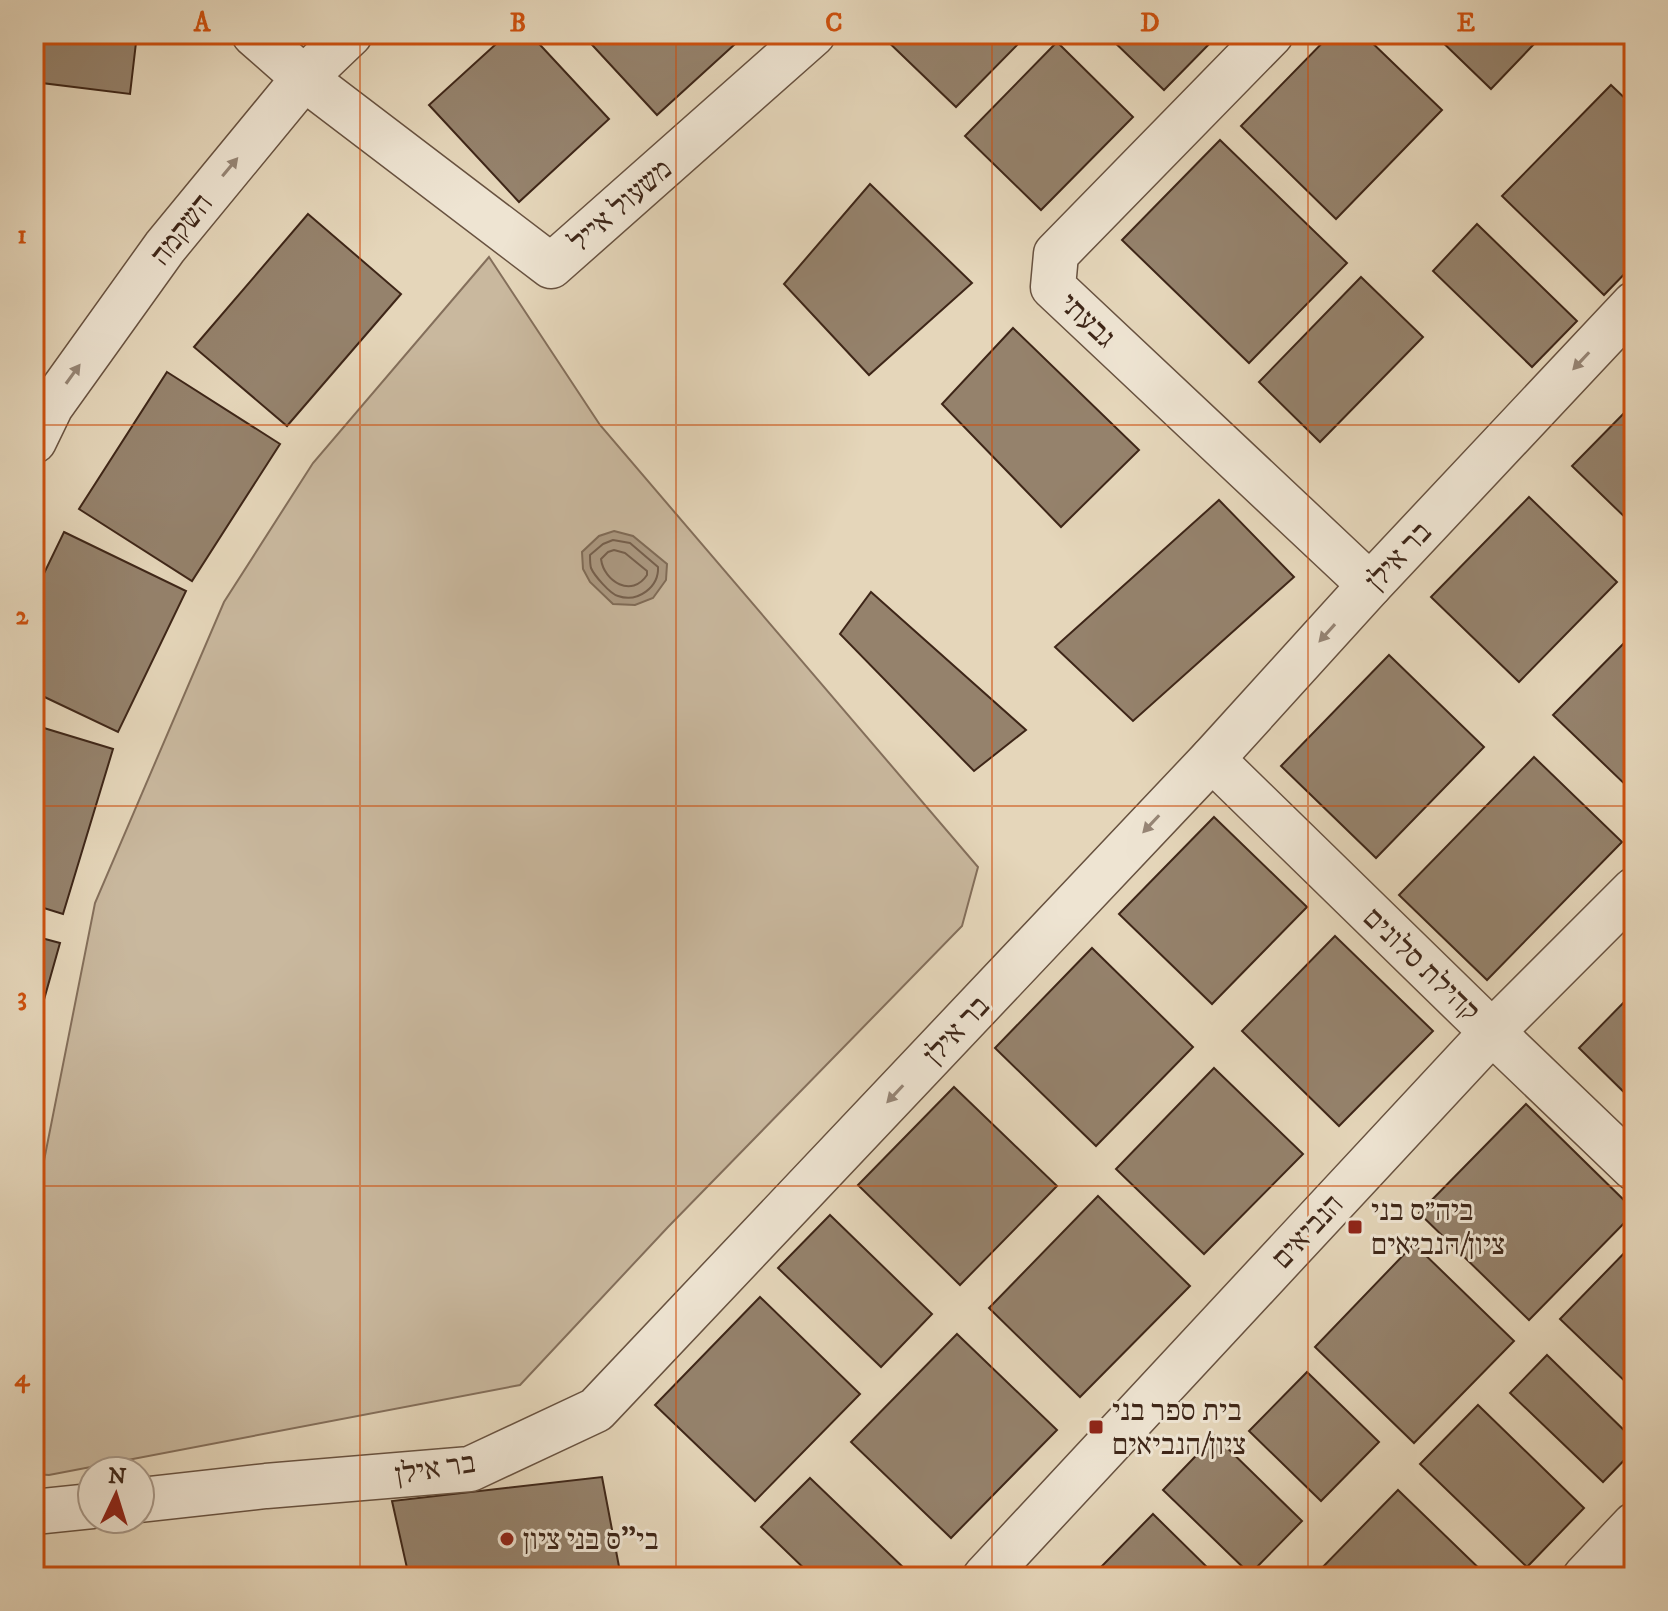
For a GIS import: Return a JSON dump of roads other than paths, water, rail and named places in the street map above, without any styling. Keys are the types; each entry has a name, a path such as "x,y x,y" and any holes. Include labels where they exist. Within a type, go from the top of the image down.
{"street":[{"path":"254,34 304,78"},
{"name":"השקמה","path":"34,441 51,406 165,247 304,78 350,34"},
{"name":"משעול אייל","path":"304,78 551,266 813,34"},
{"name":"גבעתי","path":"1271,34 1056,254 1053,287 1370,585"},
{"name":"בר אילן","path":"156,1498 470,1469 596,1410 1212,759 1370,585 1634,304"},
{"name":"קהילת סלונים","path":"1212,759 1634,1168"},
{"name":"הנביאים","path":"985,1577 1492,1032 1634,890"},
{"path":"34,1512 76,1508"},
{"path":"1585,1577 1634,1525"}],"water":[{"path":"614,531 633,536 667,564 666,580 653,598 635,605 613,604 590,582 583,569 582,552 599,536"}],"place":[{"name":"ביה״ס בני ציון/הנביאים","path":"1355,1227"},
{"name":"בית ספר בני ציון/הנביאים","path":"1096,1427"},
{"name":"בי\"ס בני ציון","path":"507,1539"}]}
